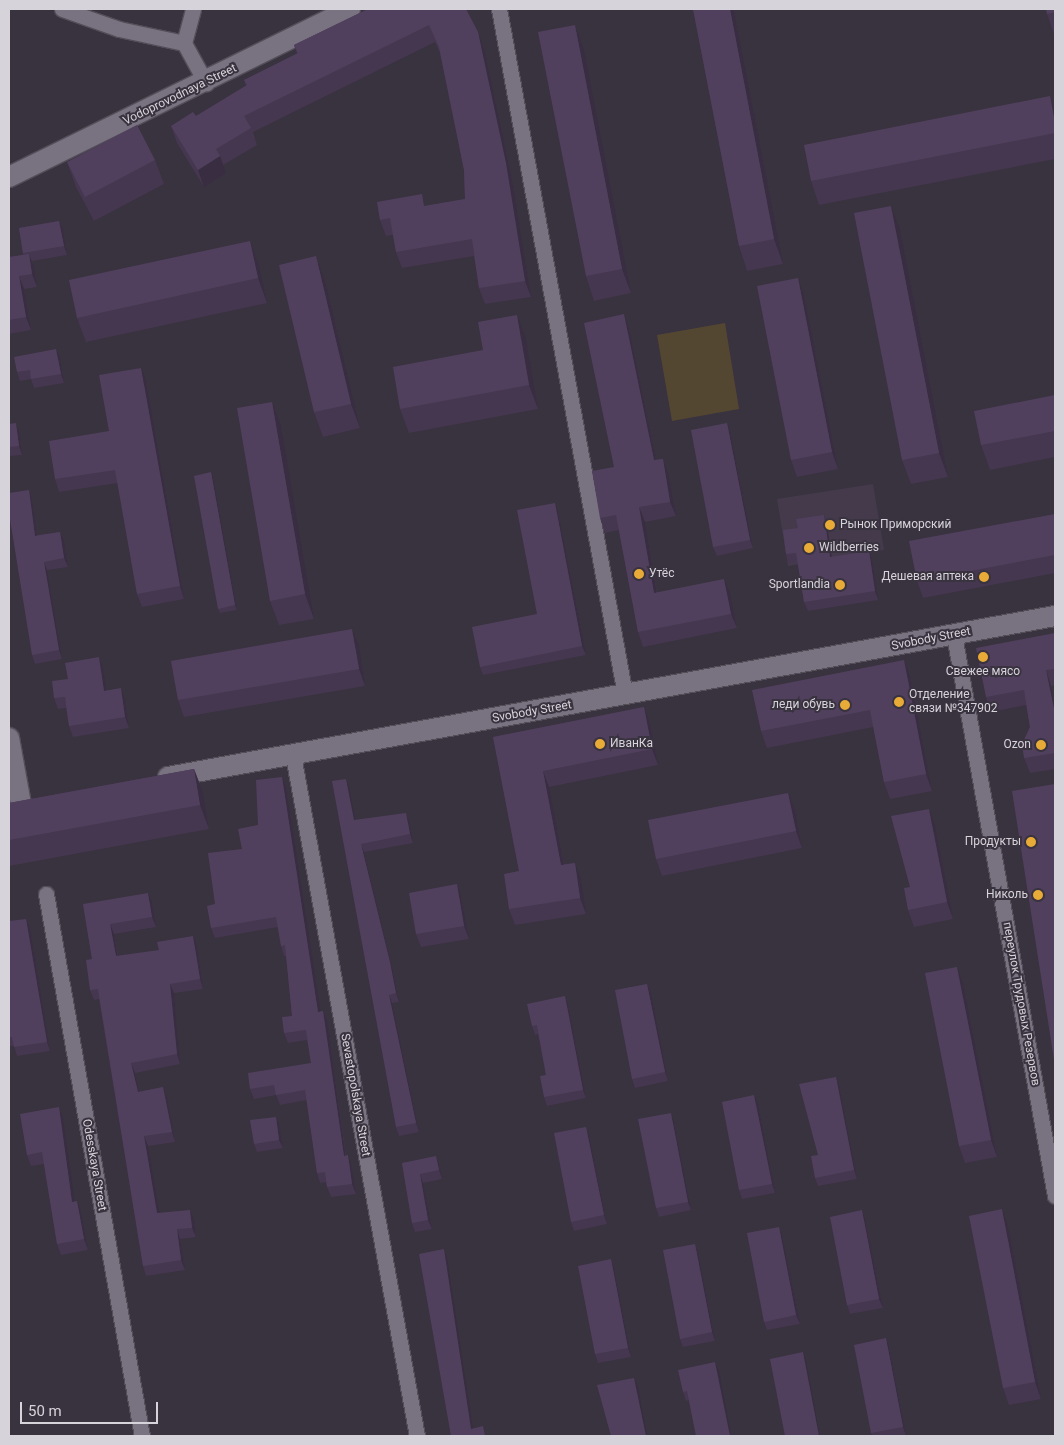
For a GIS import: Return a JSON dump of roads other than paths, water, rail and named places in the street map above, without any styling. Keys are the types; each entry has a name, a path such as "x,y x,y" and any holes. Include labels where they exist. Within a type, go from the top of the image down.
{"main road":[{"name":"Vodoprovodnaya Street","path":"9,177 206,84 350,9"},
{"name":"Svobody Street","path":"144,782 1055,616"},
{"path":"9,738 23,804"}],"street":[{"path":"62,9 119,29 184,43"},
{"path":"193,9 184,43 206,84"},
{"path":"499,9 626,695"},
{"name":"переулок Трудовых Резервов","path":"954,635 1055,1196"},
{"name":"Sevastopolskaya Street","path":"293,755 417,1436"},
{"name":"Odesskaya Street","path":"46,894 142,1436"}],"place":[{"name":"Рынок Приморский","path":"830,525"},
{"name":"Wildberries","path":"809,548"},
{"name":"Утёс","path":"639,574"},
{"name":"Дешевая аптека","path":"984,577"},
{"name":"Sportlandia","path":"840,585"},
{"name":"Свежее мясо","path":"983,657"},
{"name":"Отделение связи №347902","path":"899,702"},
{"name":"леди обувь","path":"845,705"},
{"name":"ИванКа","path":"600,744"},
{"name":"Ozon","path":"1041,745"},
{"name":"Продукты","path":"1031,842"},
{"name":"Николь","path":"1038,895"}]}
